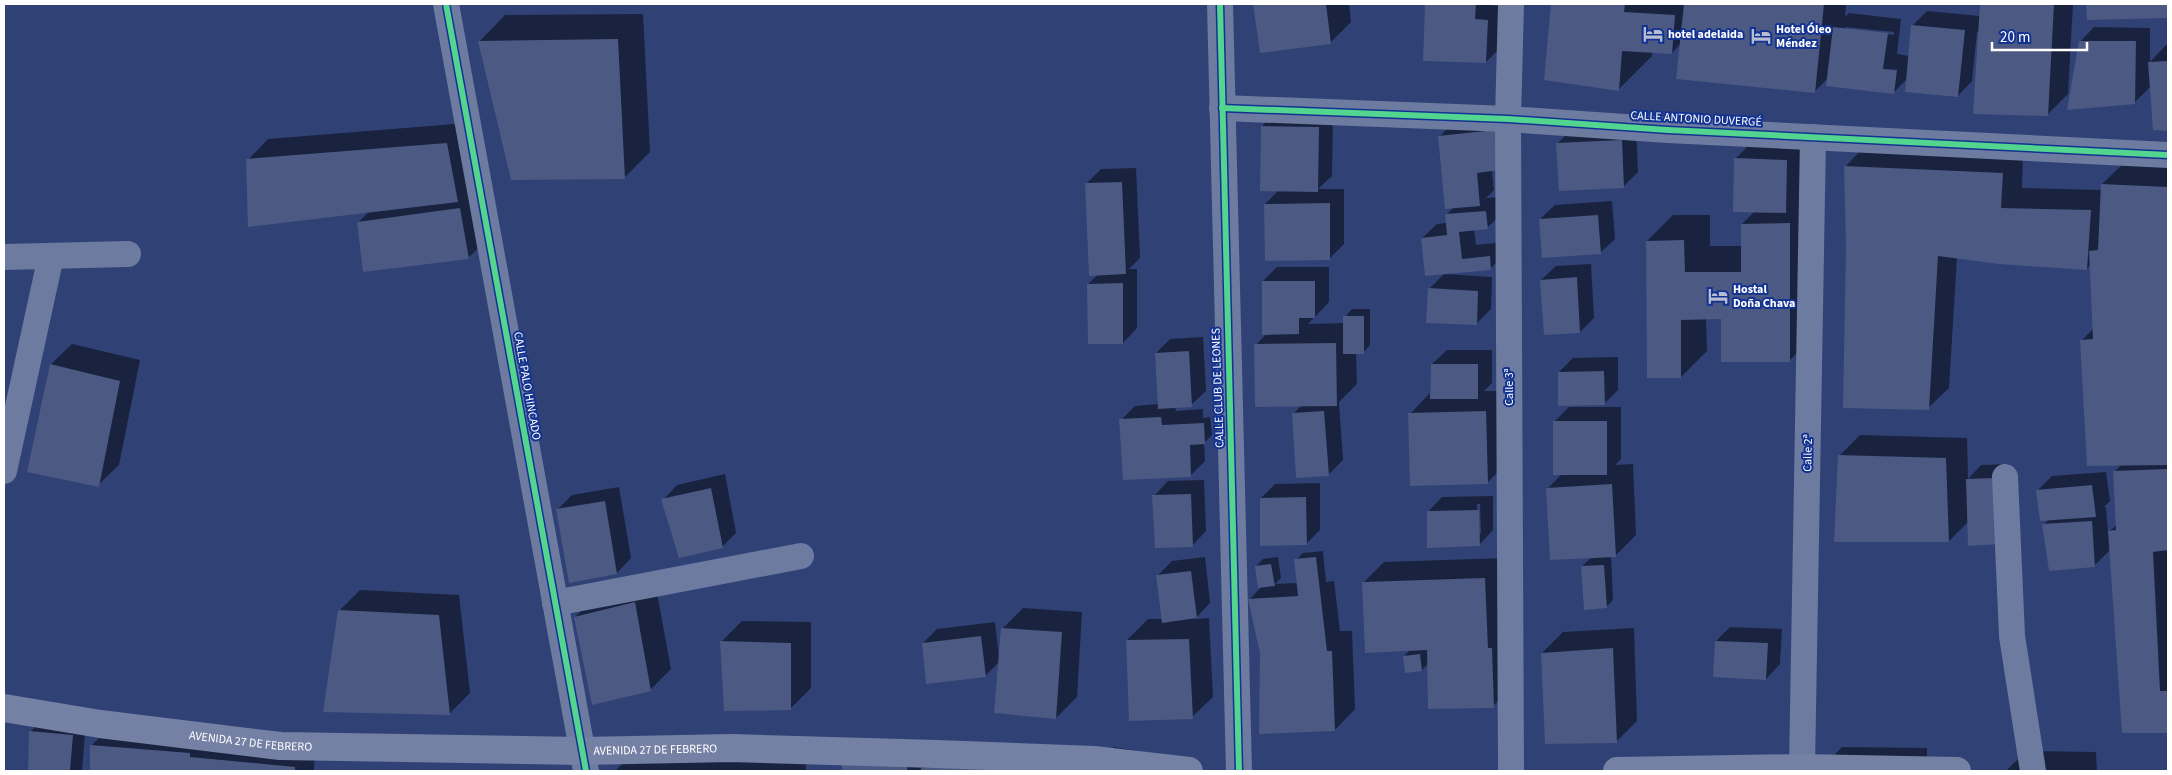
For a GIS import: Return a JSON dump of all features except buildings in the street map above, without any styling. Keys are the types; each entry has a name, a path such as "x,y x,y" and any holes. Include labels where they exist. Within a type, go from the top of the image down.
{"main road":[{"name":"AVENIDA 27 DE FEBRERO","path":"4,708 100,724 280,746 584,761 731,748 1094,760 1189,771"},
{"path":"1617,771 1957,771"}],"street":[{"name":"CALLE PALO HINCADO","path":"446,4 584,761"},
{"name":"CALLE CLUB DE LEONES","path":"1220,4 1239,771"},
{"name":"Calle 3ª","path":"1511,4 1508,119 1511,771"},
{"name":"CALLE ANTONIO DUVERGÉ","path":"1222,108 1508,119 2168,155"},
{"name":"Calle 2ª","path":"1802,770 1813,137"},
{"path":"4,257 128,254"},
{"path":"4,471 51,256"},
{"path":"2005,477 2012,636 2033,771"},
{"path":"555,603 801,556"}],"cycle path":[{"path":"446,4 586,771"},
{"path":"1220,4 1239,771"},
{"path":"1222,108 1508,119 1668,130 2168,155"}],"place":[{"name":"hotel adelaida","path":"1653,34"},
{"name":"Hotel Óleo Méndez","path":"1761,36"},
{"name":"Hostal Doña Chava","path":"1718,296"}]}
